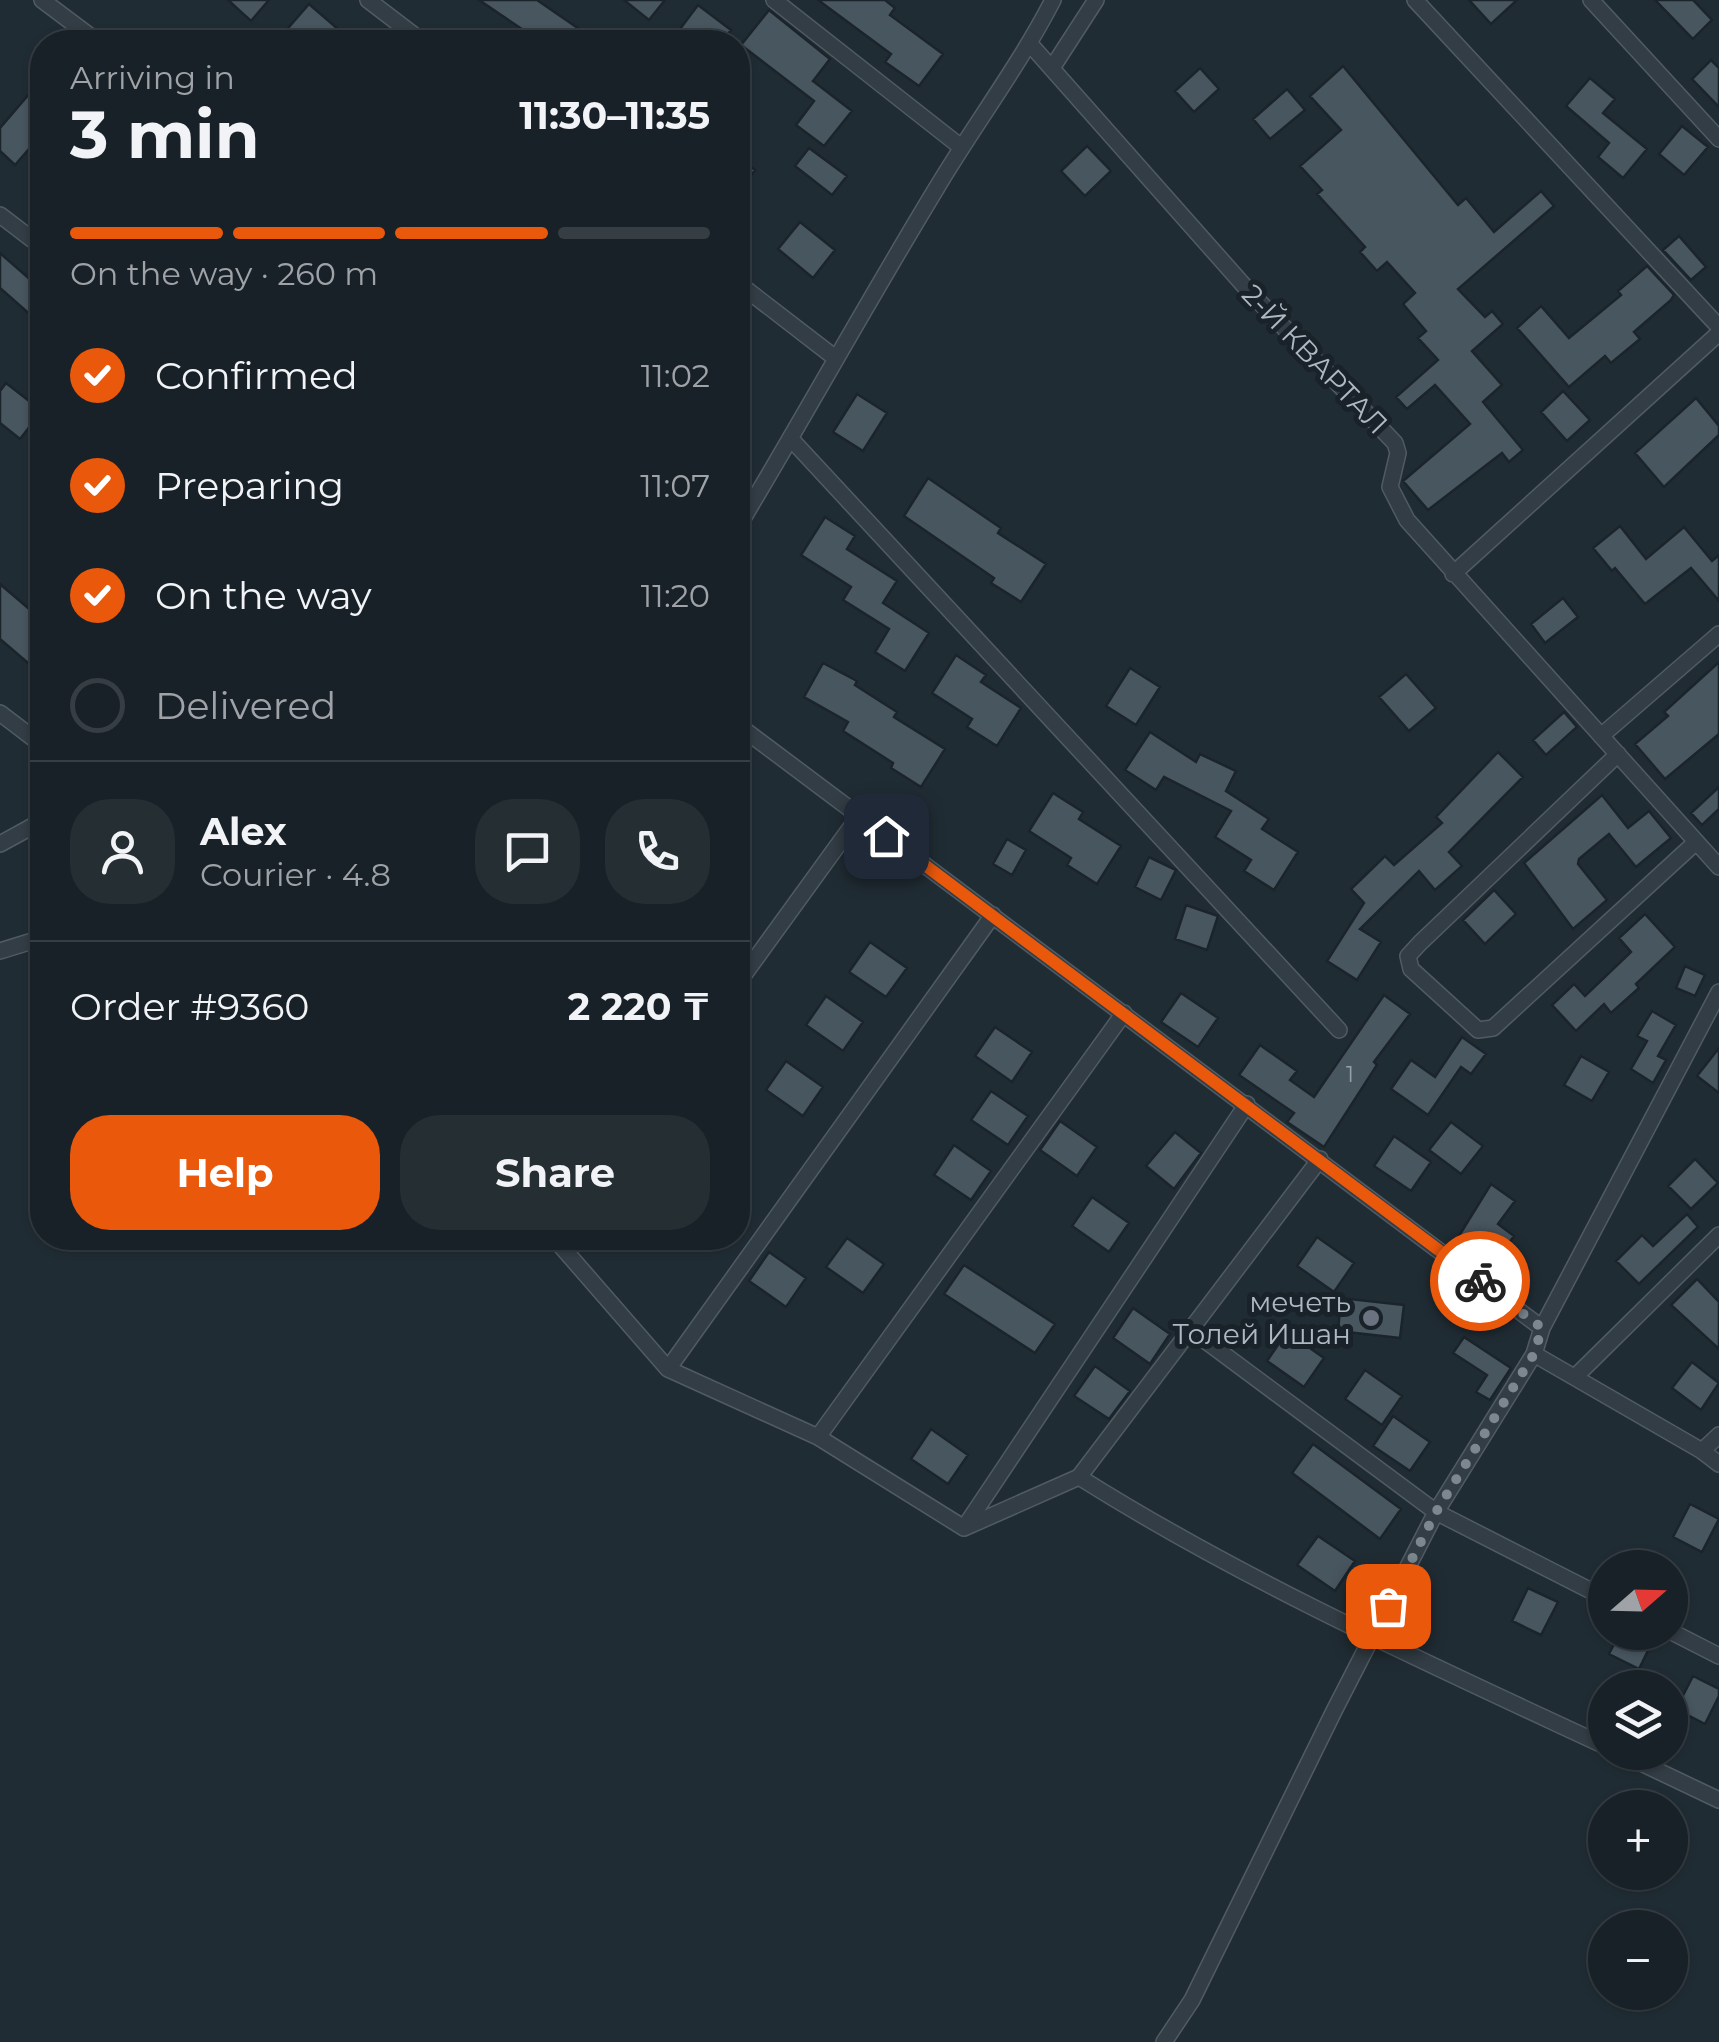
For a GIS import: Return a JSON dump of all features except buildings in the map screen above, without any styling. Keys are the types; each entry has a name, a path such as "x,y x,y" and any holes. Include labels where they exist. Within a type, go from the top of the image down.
{"street":[{"path":"42,0 82,30"},
{"path":"368,0 407,30"},
{"path":"774,0 961,147"},
{"path":"750,507 834,357 961,147 1030,44 1053,0"},
{"path":"1052,68 1096,0"},
{"path":"1415,0 1719,330 1453,574"},
{"path":"1591,0 1719,139"},
{"name":"2-Й КВАРТАЛ","path":"1030,44 1248,289 1394,443 1398,453 1390,487 1406,520 1719,868"},
{"path":"0,215 30,238"},
{"path":"750,292 834,357"},
{"path":"791,439 1339,1030"},
{"path":"1601,736 1719,634"},
{"path":"0,714 30,737"},
{"path":"750,734 1542,1328"},
{"path":"1618,754 1420,943 1408,956 1412,969 1478,1030 1494,1028 1696,842"},
{"path":"750,966 859,816"},
{"path":"0,844 30,827"},
{"path":"668,1369 993,915"},
{"path":"0,951 30,942"},
{"path":"1164,2042 1192,2000 1436,1512 1534,1354 1542,1328 1719,992"},
{"path":"818,1437 1124,1013"},
{"path":"964,1528 1246,1104"},
{"path":"964,1528 1079,1477 1320,1159"},
{"path":"1576,1376 1719,1234"},
{"path":"564,1250 668,1369 818,1437 964,1528"},
{"path":"1191,1330 1436,1512 1588,1589"},
{"path":"1534,1354 1719,1464"},
{"path":"1702,1451 1719,1435"},
{"path":"1079,1477 1150,1522 1372,1638 1588,1738"},
{"path":"1688,1641 1719,1656"},
{"path":"1656,1770 1719,1800"}],"way so far":[{"path":"1388,1606 1436,1512 1534,1354 1542,1328 1480,1281"}],"place":[{"name":"мечеть Толей Ишан","path":"1371,1318"}],"route":[{"path":"886,836 1480,1281"}]}
